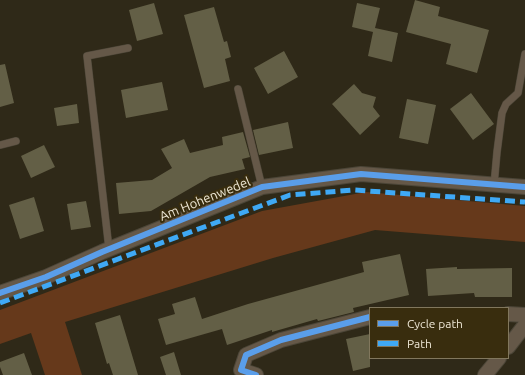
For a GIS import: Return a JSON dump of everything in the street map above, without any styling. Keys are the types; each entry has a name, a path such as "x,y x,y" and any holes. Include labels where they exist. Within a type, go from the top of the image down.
{"street":[{"name":"Am Hohenwedel","path":"0,293 46,277 109,249 262,187 361,174 525,187"},
{"path":"509,314 525,315"},
{"path":"256,375 241,370 246,355 281,340 369,317"},
{"path":"509,346 525,326"},
{"path":"485,375 498,359"}],"lane":[{"path":"109,249 87,56 128,48"},
{"path":"494,185 502,113 506,104 518,93 525,54"},
{"path":"238,89 262,187"},
{"path":"0,145 16,141"}],"shaded area":[{"path":"366,192 525,206 525,242 375,230 273,258 65,322 82,375 45,375 31,333 0,344 0,310 262,211"}],"building":[{"path":"415,0 440,7 438,16 489,30 477,73 446,64 451,44 406,32"},
{"path":"154,3 163,34 137,41 129,10"},
{"path":"357,3 380,8 375,28 398,33 392,62 368,56 373,32 352,27"},
{"path":"214,7 224,42 227,41 231,57 225,59 230,81 204,88 184,15"},
{"path":"284,51 298,77 268,94 254,68"},
{"path":"5,64 14,103 0,107 0,65"},
{"path":"162,82 168,110 126,118 121,90"},
{"path":"354,84 362,93 376,97 373,107 380,116 360,135 332,104"},
{"path":"471,93 494,124 473,140 450,109"},
{"path":"407,99 436,105 428,144 399,138"},
{"path":"77,104 79,123 57,126 54,108"},
{"path":"288,122 293,148 259,155 253,130"},
{"path":"243,132 250,157 242,159 245,169 210,177 151,211 119,214 116,183 152,180 172,168 161,149 184,139 190,153 223,145 222,137"},
{"path":"44,145 55,167 31,178 21,156"},
{"path":"34,197 44,231 20,239 9,205"},
{"path":"86,201 91,227 71,230 67,204"},
{"path":"400,254 409,295 353,308 354,312 318,321 317,319 272,332 272,330 227,345 222,329 166,345 158,319 175,314 172,304 195,297 202,319 248,304 364,272 362,262"},
{"path":"457,267 457,269 512,268 512,297 475,297 474,293 428,296 426,269"},
{"path":"120,315 138,375 113,375 109,363 107,364 95,323"},
{"path":"369,334 370,367 353,371 346,339"},
{"path":"174,352 181,375 166,375 160,357"},
{"path":"24,353 32,375 3,375 0,362"}],"marked path":[{"path":"0,303 290,195 354,190 525,202"}],"cycle path":[{"path":"0,293 46,277 102,252 262,187 361,174 525,187"},
{"path":"256,375 241,370 246,355 281,340 369,317"}]}
